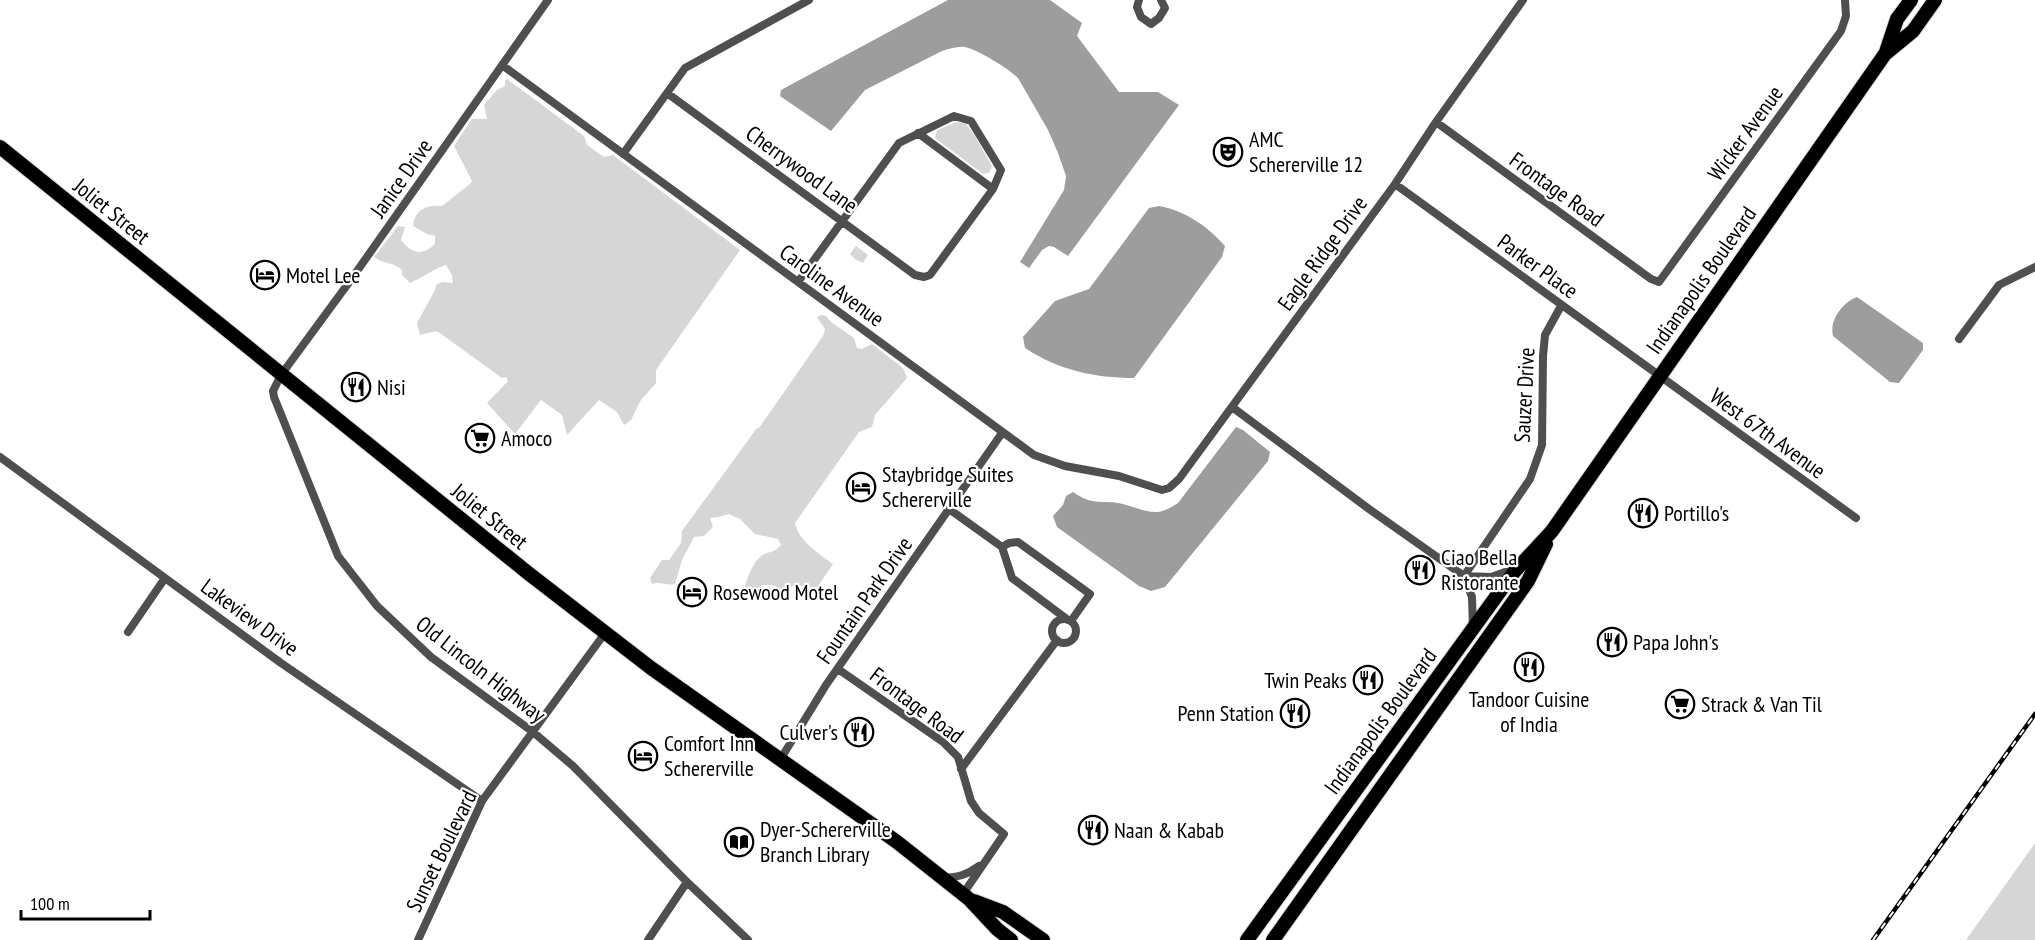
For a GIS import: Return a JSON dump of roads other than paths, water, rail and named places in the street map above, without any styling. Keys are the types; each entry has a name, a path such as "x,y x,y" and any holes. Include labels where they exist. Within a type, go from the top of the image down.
{"main road":[{"name":"Indianapolis Boulevard","path":"1886,54 1897,19 1911,0"},
{"name":"Indianapolis Boulevard","path":"1247,940 1514,572 1552,531 1886,54 1913,31 1935,0"},
{"name":"Joliet Street","path":"0,147 605,633 897,842 966,896"},
{"name":"Indianapolis Boulevard","path":"1273,940 1528,581 1552,531"},
{"path":"966,896 1011,940"},
{"path":"966,896 1003,912 1043,940"}],"street":[{"name":"Janice Drive","path":"281,375 548,0"},
{"path":"623,154 685,68 809,0"},
{"path":"1139,0 1137,7 1141,18 1151,24 1160,18 1165,8 1161,0"},
{"name":"Eagle Ridge Drive","path":"1162,490 1169,488 1179,479 1395,184 1523,0"},
{"name":"Wicker Avenue","path":"1659,282 1841,31 1846,16 1845,0"},
{"name":"Caroline Avenue","path":"502,65 1034,455 1065,466 1119,476 1162,490"},
{"name":"Cherrywood Lane","path":"667,93 915,275 924,277 930,275 993,189"},
{"path":"798,282 899,143 918,133 954,116 971,122 1001,170 993,189 918,133"},
{"name":"Frontage Road","path":"1436,122 1651,279 1659,282"},
{"name":"Parker Place","path":"1395,184 1660,376"},
{"path":"1959,339 2000,285 2035,267"},
{"name":"Sauzer Drive","path":"1464,576 1530,479 1538,461 1542,444 1544,345 1550,323 1561,306"},
{"name":"Old Lincoln Highway","path":"281,375 273,390 274,397 338,556 376,606 431,657 533,732 573,766 687,882 748,940"},
{"name":"West 67th Avenue","path":"1660,376 1856,518"},
{"path":"1232,407 1464,576 1491,577 1514,572"},
{"name":"Fountain Park Drive","path":"780,759 838,669 1002,433"},
{"name":"Lakeview Drive","path":"0,457 281,663 482,801"},
{"path":"949,509 1002,547 1012,578 1070,620 1075,627 1073,638 1064,642 1057,640 1053,634 1053,626 1058,620 1070,620"},
{"path":"1002,547 1018,542 1090,594 1070,620"},
{"path":"1464,576 1472,597 1473,629"},
{"path":"128,632 165,578"},
{"name":"Sunset Boulevard","path":"418,940 482,801 605,633"},
{"path":"961,769 1057,640"},
{"name":"Frontage Road","path":"838,669 943,742 958,757 970,801 979,813 1004,834 966,896"},
{"path":"943,878 970,873 986,860"},
{"path":"648,940 687,882"}],"railway":[{"path":"1873,940 2035,714"}],"place":[{"name":"AMC Schererville 12","path":"1228,152"},
{"name":"Motel Lee","path":"265,275"},
{"name":"Nisi","path":"356,387"},
{"name":"Amoco","path":"480,438"},
{"name":"Staybridge Suites Schererville","path":"861,487"},
{"name":"Portillo's","path":"1643,513"},
{"name":"Ciao Bella Ristorante","path":"1420,570"},
{"name":"Rosewood Motel","path":"692,592"},
{"name":"Papa John's","path":"1612,642"},
{"name":"Tandoor Cuisine of India","path":"1529,667"},
{"name":"Twin Peaks","path":"1368,680"},
{"name":"Strack & Van Til","path":"1680,704"},
{"name":"Penn Station","path":"1295,713"},
{"name":"Culver's","path":"859,732"},
{"name":"Comfort Inn Schererville","path":"643,756"},
{"name":"Naan & Kabab","path":"1093,830"},
{"name":"Dyer-Schererville Branch Library","path":"739,842"}]}
